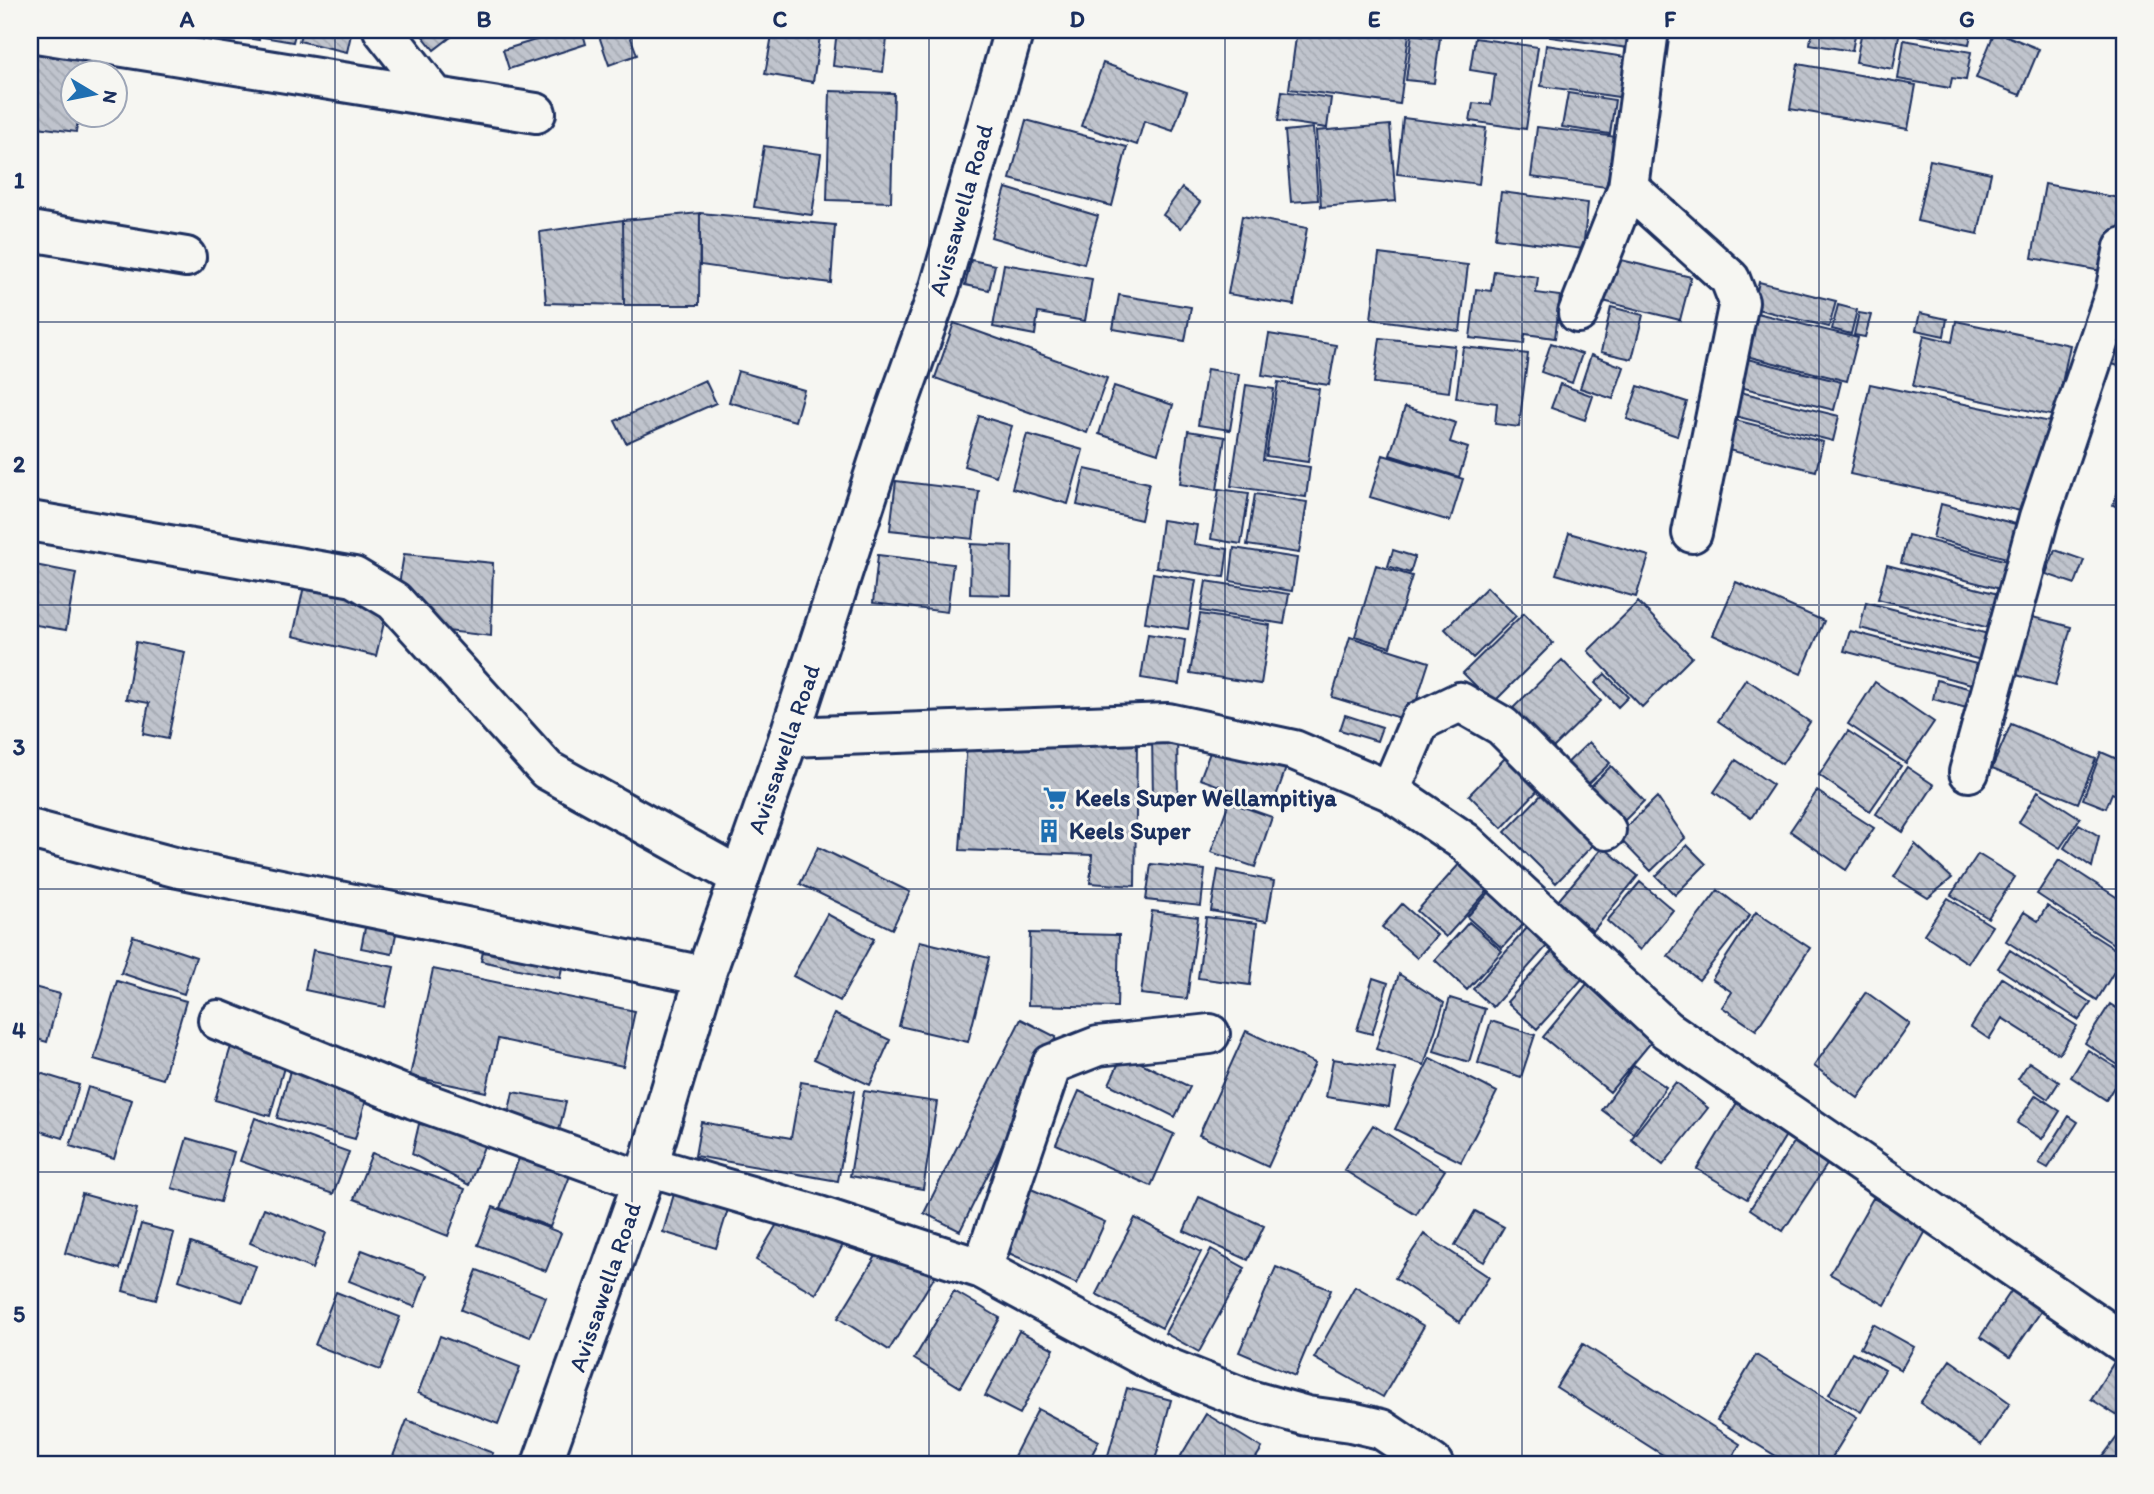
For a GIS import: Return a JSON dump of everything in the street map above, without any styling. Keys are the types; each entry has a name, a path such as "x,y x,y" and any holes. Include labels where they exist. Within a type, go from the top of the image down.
{"street":[{"path":"383,30 434,95"},
{"name":"Avissawella Road","path":"542,1464 645,1174 705,976 789,737 887,435 940,287 1014,30"},
{"path":"1578,313 1628,187 1649,30"},
{"path":"30,32 536,113"},
{"path":"1628,187 1730,279 1739,302 1692,533"},
{"path":"30,232 186,257"},
{"path":"1969,772 2039,517 2115,293 2124,247"},
{"path":"30,521 354,577 394,601 547,770 740,877"},
{"path":"1390,791 1420,721 1460,702 1502,726 1606,830"},
{"path":"789,737 1168,723 1294,750 1390,791 1465,842 1667,1030 2124,1343"},
{"path":"30,829 178,868 705,976"},
{"path":"218,1020 414,1099 645,1174 819,1216 982,1269 1158,1364 1246,1399 1307,1416 1381,1429 1433,1464"},
{"path":"982,1269 1052,1064 1098,1046 1210,1034"}],"building":[{"path":"228,30 260,30 259,40 227,35"},
{"path":"264,30 296,30 293,42 263,37"},
{"path":"302,30 352,30 347,52 299,41"},
{"path":"418,30 460,30 434,50"},
{"path":"568,30 582,30 586,44 509,69 503,50"},
{"path":"597,30 628,30 637,55 609,65"},
{"path":"773,30 821,30 813,82 765,74"},
{"path":"837,30 888,30 883,72 833,66"},
{"path":"1075,30 1100,30 1098,37"},
{"path":"1297,30 1377,30 1409,34 1400,104 1289,89"},
{"path":"1551,30 1645,30 1642,50 1550,37"},
{"path":"1812,30 1856,30 1852,51 1810,44"},
{"path":"1862,30 1900,30 1893,69 1856,62"},
{"path":"1906,30 1972,30 1969,44 1905,33"},
{"path":"1995,31 2039,49 2020,95 1976,78"},
{"path":"1412,34 1440,38 1434,83 1406,80"},
{"path":"30,36 89,45 87,60 60,60 60,130 30,126"},
{"path":"1475,38 1538,47 1526,129 1470,121 1473,103 1491,105 1495,74 1470,70"},
{"path":"1904,40 1971,52 1966,80 1952,78 1950,88 1898,79"},
{"path":"1546,45 1632,58 1626,98 1541,86"},
{"path":"1103,63 1187,92 1173,131 1144,121 1137,145 1081,126"},
{"path":"1798,64 1916,85 1908,129 1790,109"},
{"path":"830,91 894,93 891,202 827,200"},
{"path":"1282,91 1331,98 1327,128 1278,121"},
{"path":"1568,93 1615,100 1610,134 1562,127"},
{"path":"1403,118 1486,128 1479,184 1397,174"},
{"path":"1026,120 1127,147 1112,206 1010,179"},
{"path":"1390,125 1396,201 1321,207 1316,131"},
{"path":"1537,127 1617,137 1606,187 1531,177"},
{"path":"1313,128 1318,200 1291,202 1285,131"},
{"path":"764,146 821,154 812,215 754,207"},
{"path":"1930,160 1991,173 1978,234 1917,221"},
{"path":"2045,184 2124,199 2112,273 2032,258"},
{"path":"1006,188 1098,216 1084,264 991,237"},
{"path":"1182,188 1200,202 1181,228 1163,215"},
{"path":"1501,192 1588,203 1583,249 1495,238"},
{"path":"700,213 699,305 624,305 623,220"},
{"path":"700,213 835,225 831,283 700,265"},
{"path":"1242,216 1307,228 1294,305 1228,294"},
{"path":"623,220 624,305 546,303 540,232"},
{"path":"1379,254 1468,265 1460,331 1371,319"},
{"path":"1613,258 1691,277 1680,320 1603,301"},
{"path":"971,260 995,265 989,290 965,285"},
{"path":"1004,264 1092,279 1085,321 1038,313 1035,335 993,327"},
{"path":"1494,271 1538,277 1536,293 1560,296 1555,338 1525,334 1524,344 1470,338 1476,289 1491,291"},
{"path":"1759,282 1836,301 1829,327 1753,308"},
{"path":"1119,295 1191,307 1185,341 1113,329"},
{"path":"1838,305 1857,310 1851,334 1832,329"},
{"path":"1611,307 1643,315 1632,359 1601,352"},
{"path":"1753,312 1858,338 1847,381 1742,355"},
{"path":"1859,313 1871,315 1865,337 1854,335"},
{"path":"1920,313 1947,319 1944,336 1916,330"},
{"path":"2124,318 2124,368 2098,359"},
{"path":"1956,321 2070,345 2055,416 1913,386 1924,335 1952,342"},
{"path":"954,323 1107,378 1087,433 935,378"},
{"path":"1269,334 1336,345 1329,385 1262,375"},
{"path":"1380,338 1455,346 1449,392 1374,383"},
{"path":"1551,343 1582,354 1572,383 1541,372"},
{"path":"1463,347 1528,354 1519,427 1495,424 1497,403 1456,398"},
{"path":"1591,355 1624,367 1613,399 1580,388"},
{"path":"1743,358 1841,382 1834,410 1736,386"},
{"path":"1207,369 1239,374 1230,430 1198,425"},
{"path":"738,371 804,390 795,421 729,402"},
{"path":"705,380 716,403 626,443 615,421"},
{"path":"1278,382 1319,389 1308,462 1266,456"},
{"path":"1560,384 1593,396 1585,420 1551,408"},
{"path":"1870,384 2050,422 2030,513 1850,474"},
{"path":"1246,385 1274,389 1263,460 1310,467 1306,497 1231,486"},
{"path":"1114,386 1173,405 1158,453 1099,434"},
{"path":"1638,386 1687,402 1677,436 1627,419"},
{"path":"1736,391 1839,416 1833,441 1731,415"},
{"path":"1405,407 1456,423 1450,442 1468,448 1459,477 1390,455"},
{"path":"979,416 1012,426 996,476 964,466"},
{"path":"1731,419 1823,442 1816,471 1724,449"},
{"path":"1188,431 1225,437 1217,490 1180,484"},
{"path":"1027,434 1083,450 1068,504 1012,488"},
{"path":"1383,455 1463,479 1450,521 1370,497"},
{"path":"1085,469 1149,483 1141,520 1077,505"},
{"path":"2124,476 2124,510 2113,505"},
{"path":"896,481 979,491 973,539 890,530"},
{"path":"1219,489 1249,493 1241,544 1211,539"},
{"path":"1255,494 1307,502 1299,553 1247,545"},
{"path":"1941,504 2023,526 2014,560 1933,538"},
{"path":"1162,520 1197,525 1194,544 1228,549 1224,577 1156,567"},
{"path":"1569,533 1649,556 1636,597 1556,574"},
{"path":"1908,535 2011,562 2004,590 1901,563"},
{"path":"971,544 1012,546 1011,595 970,594"},
{"path":"1234,548 1297,558 1292,591 1230,581"},
{"path":"1393,550 1415,557 1410,573 1388,566"},
{"path":"2055,550 2084,560 2075,584 2046,574"},
{"path":"404,554 493,563 491,636 438,630 398,591"},
{"path":"878,555 953,564 947,612 873,603"},
{"path":"2124,562 2124,598 2118,597"},
{"path":"30,564 76,573 66,630 30,624"},
{"path":"1376,565 1412,576 1390,647 1355,636"},
{"path":"1887,565 2002,595 1993,629 1878,599"},
{"path":"1153,573 1196,580 1188,629 1145,622"},
{"path":"1206,581 1289,594 1284,624 1201,611"},
{"path":"1736,582 1824,621 1801,674 1713,635"},
{"path":"304,586 388,606 376,656 293,636"},
{"path":"1487,587 1516,616 1473,658 1445,629"},
{"path":"1638,602 1692,657 1642,707 1588,651"},
{"path":"1866,602 1992,635 1985,661 1860,628"},
{"path":"1524,613 1553,643 1493,703 1463,673"},
{"path":"1200,614 1270,625 1261,684 1190,673"},
{"path":"2021,614 2071,627 2055,686 2006,672"},
{"path":"1850,631 1984,666 1979,686 1844,651"},
{"path":"1148,634 1185,640 1179,684 1141,678"},
{"path":"1350,637 1429,662 1410,721 1332,697"},
{"path":"136,642 185,652 168,739 143,734 149,703 126,699"},
{"path":"1562,660 1601,701 1550,751 1511,710"},
{"path":"1605,674 1628,697 1618,707 1595,683"},
{"path":"1746,679 1810,722 1782,764 1718,721"},
{"path":"1937,680 1979,691 1974,710 1933,699"},
{"path":"1875,682 1934,722 1906,763 1848,724"},
{"path":"1345,715 1382,727 1377,741 1340,730"},
{"path":"2011,724 2096,759 2078,803 1992,768"},
{"path":"1848,731 1901,766 1870,811 1819,775"},
{"path":"1152,733 1177,733 1178,799 1153,800"},
{"path":"1215,739 1287,765 1273,805 1200,779"},
{"name":"Keels Super","path":"967,741 1137,742 1135,886 1090,883 1092,855 960,850"},
{"path":"1589,742 1610,763 1584,788 1563,767"},
{"path":"2101,752 2124,762 2124,798 2112,793 2106,808 2083,799"},
{"path":"1507,756 1540,788 1502,828 1469,795"},
{"path":"1736,760 1773,785 1751,818 1714,792"},
{"path":"1611,766 1644,801 1620,825 1586,791"},
{"path":"1907,767 1934,785 1903,832 1876,814"},
{"path":"1546,790 1597,841 1556,883 1505,832"},
{"path":"1817,791 1874,828 1846,870 1790,831"},
{"path":"2038,791 2080,818 2060,848 2019,822"},
{"path":"1657,797 1685,838 1651,871 1617,836"},
{"path":"1229,802 1272,817 1255,867 1211,852"},
{"path":"2079,824 2099,836 2092,867 2064,848"},
{"path":"1915,844 1952,878 1928,898 1894,877"},
{"path":"1687,845 1706,864 1675,895 1656,876"},
{"path":"818,847 910,892 892,929 800,884"},
{"path":"1603,847 1638,876 1593,931 1558,901"},
{"path":"1978,854 2015,877 1988,918 1951,895"},
{"path":"2059,860 2124,902 2124,951 2037,894"},
{"path":"1462,861 1491,887 1446,937 1417,911"},
{"path":"1151,864 1205,870 1201,906 1146,900"},
{"path":"1218,870 1274,881 1267,921 1211,911"},
{"path":"1640,882 1673,910 1640,950 1607,921"},
{"path":"1494,887 1529,918 1502,948 1467,917"},
{"path":"1718,890 1750,915 1699,980 1668,956"},
{"path":"1948,898 1992,926 1968,963 1924,934"},
{"path":"1402,904 1437,935 1417,958 1382,927"},
{"path":"2047,906 2124,955 2097,1000 2006,941 2024,912 2038,921"},
{"path":"1152,911 1198,917 1187,999 1141,994"},
{"path":"1756,912 1810,948 1756,1030 1722,1007 1732,992 1712,979"},
{"path":"827,914 874,939 840,1001 793,976"},
{"path":"1206,917 1257,923 1250,985 1198,978"},
{"path":"367,918 398,924 392,954 361,948"},
{"path":"1469,922 1502,951 1467,990 1435,960"},
{"path":"1527,928 1547,946 1493,1007 1473,989"},
{"path":"1030,933 1119,935 1117,1007 1028,1005"},
{"path":"133,936 196,957 184,994 121,973"},
{"path":"485,941 564,957 560,978 481,961"},
{"path":"920,941 989,958 968,1042 899,1026"},
{"path":"313,950 394,967 385,1007 305,990"},
{"path":"1553,950 1584,977 1537,1029 1507,1002"},
{"path":"2010,950 2091,1003 2079,1020 1998,968"},
{"path":"433,969 635,1011 623,1066 498,1039 486,1092 410,1076"},
{"path":"1399,974 1444,1003 1424,1065 1376,1049"},
{"path":"1373,978 1388,983 1372,1034 1357,1030"},
{"path":"2002,978 2077,1026 2059,1054 2002,1018 1989,1039 1971,1027"},
{"path":"1591,979 1657,1035 1610,1092 1543,1037"},
{"path":"117,981 186,1001 163,1079 94,1059"},
{"path":"30,986 60,994 47,1042 30,1037"},
{"path":"1866,992 1910,1024 1858,1098 1814,1066"},
{"path":"1450,998 1485,1009 1469,1062 1434,1051"},
{"path":"2110,1004 2124,1013 2124,1069 2085,1043"},
{"path":"834,1014 890,1040 870,1085 814,1059"},
{"path":"1021,1019 1056,1037 960,1231 924,1213"},
{"path":"1491,1021 1535,1035 1521,1077 1478,1063"},
{"path":"1246,1031 1315,1063 1268,1167 1199,1135"},
{"path":"235,1033 289,1050 270,1116 215,1100"},
{"path":"2088,1050 2123,1072 2106,1100 2071,1077"},
{"path":"1123,1054 1190,1087 1175,1117 1109,1084"},
{"path":"1430,1058 1497,1092 1461,1162 1395,1129"},
{"path":"1333,1059 1395,1069 1389,1107 1326,1097"},
{"path":"2029,1062 2059,1082 2048,1099 2018,1079"},
{"path":"1634,1065 1666,1087 1633,1133 1602,1110"},
{"path":"291,1067 369,1089 355,1139 277,1118"},
{"path":"33,1071 79,1085 63,1138 30,1128 30,1082"},
{"path":"801,1082 854,1091 838,1181 695,1156 701,1122 791,1138"},
{"path":"1676,1082 1708,1108 1663,1165 1631,1139"},
{"path":"88,1087 132,1100 114,1159 70,1146"},
{"path":"864,1091 937,1102 923,1189 850,1176"},
{"path":"1079,1091 1174,1134 1151,1186 1056,1144"},
{"path":"513,1092 566,1102 559,1130 507,1120"},
{"path":"2036,1095 2060,1111 2042,1139 2017,1123"},
{"path":"1738,1101 1788,1132 1747,1199 1697,1169"},
{"path":"2069,1116 2078,1122 2048,1168 2039,1163"},
{"path":"255,1118 349,1152 333,1194 240,1161"},
{"path":"419,1124 488,1136 469,1185 412,1154"},
{"path":"1373,1125 1445,1170 1416,1215 1344,1170"},
{"path":"187,1138 234,1152 220,1202 172,1188"},
{"path":"1797,1138 1830,1160 1783,1231 1750,1209"},
{"path":"523,1148 573,1168 550,1227 500,1208"},
{"path":"372,1153 465,1189 448,1236 354,1199"},
{"path":"676,1187 730,1203 716,1248 663,1232"},
{"path":"1029,1188 1105,1222 1077,1284 1002,1250"},
{"path":"82,1194 137,1209 120,1269 65,1253"},
{"path":"1199,1197 1264,1226 1248,1260 1184,1231"},
{"path":"1873,1198 1927,1229 1885,1305 1830,1274"},
{"path":"493,1207 561,1233 546,1271 478,1245"},
{"path":"264,1208 326,1233 312,1269 250,1243"},
{"path":"1475,1211 1504,1227 1484,1262 1455,1245"},
{"path":"784,1212 843,1245 816,1294 756,1260"},
{"path":"1135,1218 1201,1252 1162,1328 1096,1294"},
{"path":"141,1224 174,1233 156,1300 123,1291"},
{"path":"1424,1234 1489,1277 1460,1322 1395,1278"},
{"path":"191,1243 256,1266 243,1302 179,1280"},
{"path":"884,1243 935,1276 889,1350 838,1318"},
{"path":"1211,1249 1245,1268 1199,1352 1165,1333"},
{"path":"362,1250 427,1275 415,1307 349,1281"},
{"path":"1276,1267 1331,1290 1295,1376 1239,1352"},
{"path":"477,1270 546,1297 530,1337 461,1310"},
{"path":"2016,1284 2046,1304 2010,1357 1980,1337"},
{"path":"1355,1286 1424,1326 1383,1397 1314,1358"},
{"path":"954,1291 1000,1318 960,1387 914,1359"},
{"path":"336,1292 400,1317 380,1370 315,1345"},
{"path":"1873,1324 1914,1347 1901,1370 1860,1348"},
{"path":"1019,1331 1054,1349 1020,1414 985,1396"},
{"path":"440,1336 520,1367 498,1424 418,1393"},
{"path":"1583,1344 1740,1444 1728,1464 1677,1464 1556,1387"},
{"path":"2121,1351 2124,1353 2124,1420 2091,1399"},
{"path":"1852,1352 1885,1370 1861,1412 1829,1394"},
{"path":"1756,1355 1857,1417 1828,1464 1789,1464 1717,1420"},
{"path":"1950,1360 2010,1403 1981,1445 1920,1403"},
{"path":"1127,1388 1171,1400 1154,1464 1126,1464 1107,1459"},
{"path":"1038,1409 1099,1441 1087,1464 1010,1464"},
{"path":"1206,1414 1262,1448 1252,1464 1176,1464"},
{"path":"407,1420 493,1453 488,1464 390,1464"},
{"path":"2123,1429 2124,1464 2105,1464 2100,1460"},
{"path":"606,1457 659,1464 605,1464"},
{"path":"1550,1457 1561,1464 1545,1464"}],"place":[{"name":"Keels Super Wellampitiya","path":"1055,798"},
{"name":"Keels Super","path":"1049,831"}]}
